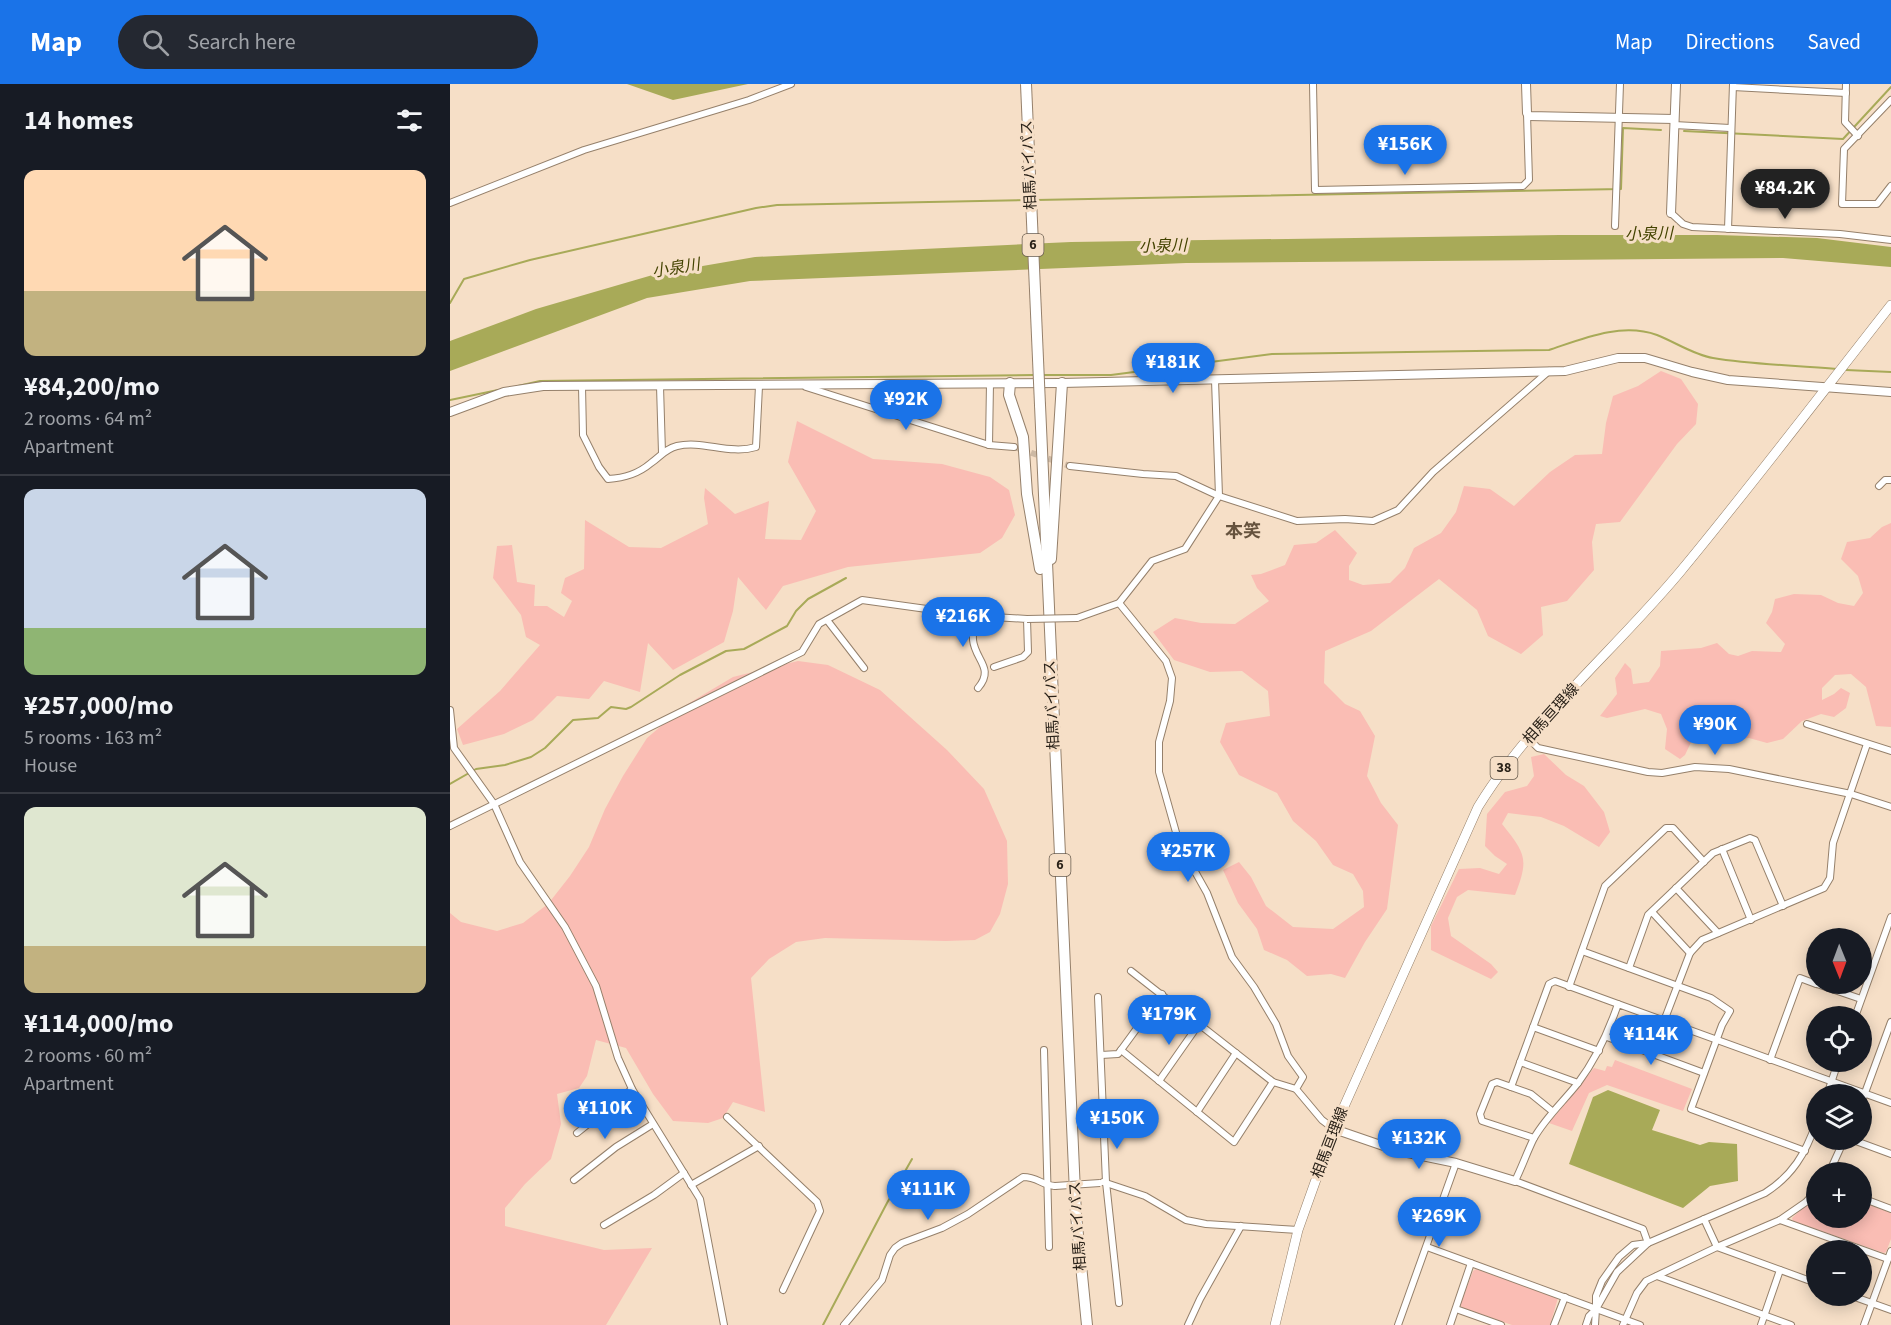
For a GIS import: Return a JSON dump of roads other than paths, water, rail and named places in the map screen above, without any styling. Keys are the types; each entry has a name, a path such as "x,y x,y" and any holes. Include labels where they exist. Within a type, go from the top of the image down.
{"highway":[{"name":"相馬バイパス","path":"1026,84 1047,608 1076,1215 1087,1325"},
{"path":"1010,383 1010,395 1023,436 1027,494 1047,608"},
{"path":"1047,608 1062,383"}],"main road":[{"name":"相馬亘理線","path":"1275,1325 1298,1230 1334,1129 1478,807 1496,778 1528,738 1679,573 1891,304"}],"street":[{"path":"450,204 584,150 749,100 791,84"},
{"path":"1313,84 1315,190 1523,186 1529,180 1526,84"},
{"path":"1615,226 1620,84"},
{"path":"1676,84 1671,213 1683,224 1692,227 1840,234 1891,240"},
{"path":"1846,84 1845,122 1857,135"},
{"path":"1728,229 1733,86 1846,93"},
{"path":"1891,100 1844,149 1842,204 1876,204 1891,186"},
{"path":"1527,113 1529,116 1619,116 1674,122 1730,132"},
{"path":"450,412 504,392 543,386 1062,383 1565,371 1618,358 1645,357 1692,372 1728,380 1891,392"},
{"path":"1070,466 1176,476 1219,496 1297,521 1345,519 1373,521 1398,510 1432,472 1549,371"},
{"path":"450,826 802,652 819,624 862,600 977,616 1027,620 1077,618 1119,603 1152,561 1185,549 1219,496 1215,380"},
{"path":"989,445 990,383"},
{"path":"582,386 583,435 599,467 608,479 638,473 666,449 680,445 729,450 746,450 756,447 759,386"},
{"path":"660,386 662,453"},
{"path":"802,386 989,445 1014,447"},
{"path":"1879,486 1885,480 1891,480"},
{"path":"1119,603 1166,661 1172,678 1170,701 1159,742 1159,772 1179,843 1207,893 1232,957 1276,1023 1288,1056 1303,1077 1296,1089"},
{"path":"977,616 973,642 985,672 984,681 978,688"},
{"path":"827,620 864,668"},
{"path":"994,667 1023,657 1028,652 1027,620"},
{"path":"450,710 454,748 494,804 520,862 564,927 596,986 618,1058 632,1089 700,1199 724,1325"},
{"path":"1807,724 1891,751"},
{"path":"1528,738 1538,748 1648,772 1662,773 1695,767 1729,769 1851,794 1891,807"},
{"path":"1664,1021 1689,953 1702,940 1820,891 1828,883 1833,843 1868,744"},
{"path":"1569,987 1605,886 1666,828 1673,828 1704,862"},
{"path":"1629,968 1648,915 1713,853 1722,849 1750,838 1755,840 1783,906"},
{"path":"1722,849 1751,920"},
{"path":"1676,888 1718,933"},
{"path":"1652,912 1689,953"},
{"path":"1859,1006 1891,917"},
{"path":"1884,936 1891,938"},
{"path":"1582,951 1711,998 1730,1011 1716,1040 1691,1109 1805,1151 1799,1162 1778,1184 1764,1193 1648,1243 1633,1245 1619,1257 1602,1281 1596,1296 1595,1325"},
{"path":"1131,971 1273,1082 1296,1089 1322,1120 1334,1129 1398,1151 1456,1163 1515,1181 1643,1229 1648,1243"},
{"path":"1770,1060 1800,978 1806,980"},
{"path":"1511,1087 1549,984 1555,981 1835,1084"},
{"path":"1101,1055 1118,1054 1162,994"},
{"path":"1846,994 1861,999"},
{"path":"1098,998 1103,1182 1119,1303"},
{"path":"1515,1181 1534,1138 1552,1112 1578,1083 1599,1051 1618,1004"},
{"path":"1868,1084 1891,1022"},
{"path":"1159,1081 1199,1024"},
{"path":"1533,1027 1599,1051"},
{"path":"1606,1037 1704,1073"},
{"path":"1044,1050 1051,1186 1049,1247"},
{"path":"1121,1050 1234,1142 1273,1082"},
{"path":"1197,1113 1236,1053"},
{"path":"1520,1062 1578,1083"},
{"path":"1831,1082 1835,1072"},
{"path":"1534,1138 1482,1121 1480,1114 1492,1084 1497,1082 1531,1094 1552,1112"},
{"path":"577,1132 632,1089"},
{"path":"1872,1099 1891,1103"},
{"path":"727,1117 817,1202 820,1211 783,1290"},
{"path":"574,1180 616,1147 653,1124"},
{"path":"691,1185 759,1146"},
{"path":"1872,1147 1891,1154"},
{"path":"1398,1325 1456,1163"},
{"path":"604,1225 654,1195 684,1173"},
{"path":"844,1325 882,1280 890,1255 895,1248 968,1214 1023,1177 1033,1177 1051,1186 1103,1182 1145,1196 1186,1220 1206,1224 1298,1230"},
{"path":"1624,1322 1637,1293 1646,1281 1780,1220 1806,1202"},
{"path":"1872,1202 1891,1209"},
{"path":"1704,1219 1717,1247 1806,1279"},
{"path":"1780,1220 1888,1259"},
{"path":"1188,1325 1241,1226"},
{"path":"1427,1247 1596,1308 1624,1322 1640,1325"},
{"path":"1891,1251 1872,1303 1891,1310"},
{"path":"1450,1325 1471,1263"},
{"path":"1761,1325 1780,1270"},
{"path":"1657,1276 1791,1325"},
{"path":"1554,1325 1565,1297"},
{"path":"1864,1325 1871,1306"},
{"path":"1586,1325 1589,1316 1596,1308"},
{"path":"1456,1309 1501,1325"}],"water":[{"path":"627,84 748,84 673,100"},
{"name":"小泉川","path":"1717,235 1817,238 1891,247 1891,267 1783,258 1186,263 750,281 647,298 450,371 450,341 536,309 656,274 755,257 1071,242"},
{"path":"1608,1090 1660,1110 1652,1130 1700,1145 1709,1142 1737,1144 1738,1181 1710,1186 1683,1208 1569,1164 1593,1097"}],"waterway":[{"path":"1684,131 1843,139 1891,87"},
{"path":"1036,200 1621,189 1623,128 1661,130"},
{"path":"450,303 464,279 530,260 756,208 777,205 1027,200"},
{"path":"1043,375 1111,375 1272,354 1549,350 1602,334 1630,330 1657,335 1713,358 1759,364 1837,369"},
{"path":"1846,370 1891,372"},
{"path":"518,386 540,381 1034,375"},
{"path":"450,400 498,390"},
{"path":"450,784 476,769 505,765 531,757 545,748 573,720 598,718 611,707 626,709 631,707 680,675 726,651 744,649 787,626 796,611 808,599 846,578"},
{"path":"823,1325 912,1159"}],"tunnel":[{"path":"1014,447 1070,466"}],"district":[{"name":"本笑","path":"1243,531"}]}
